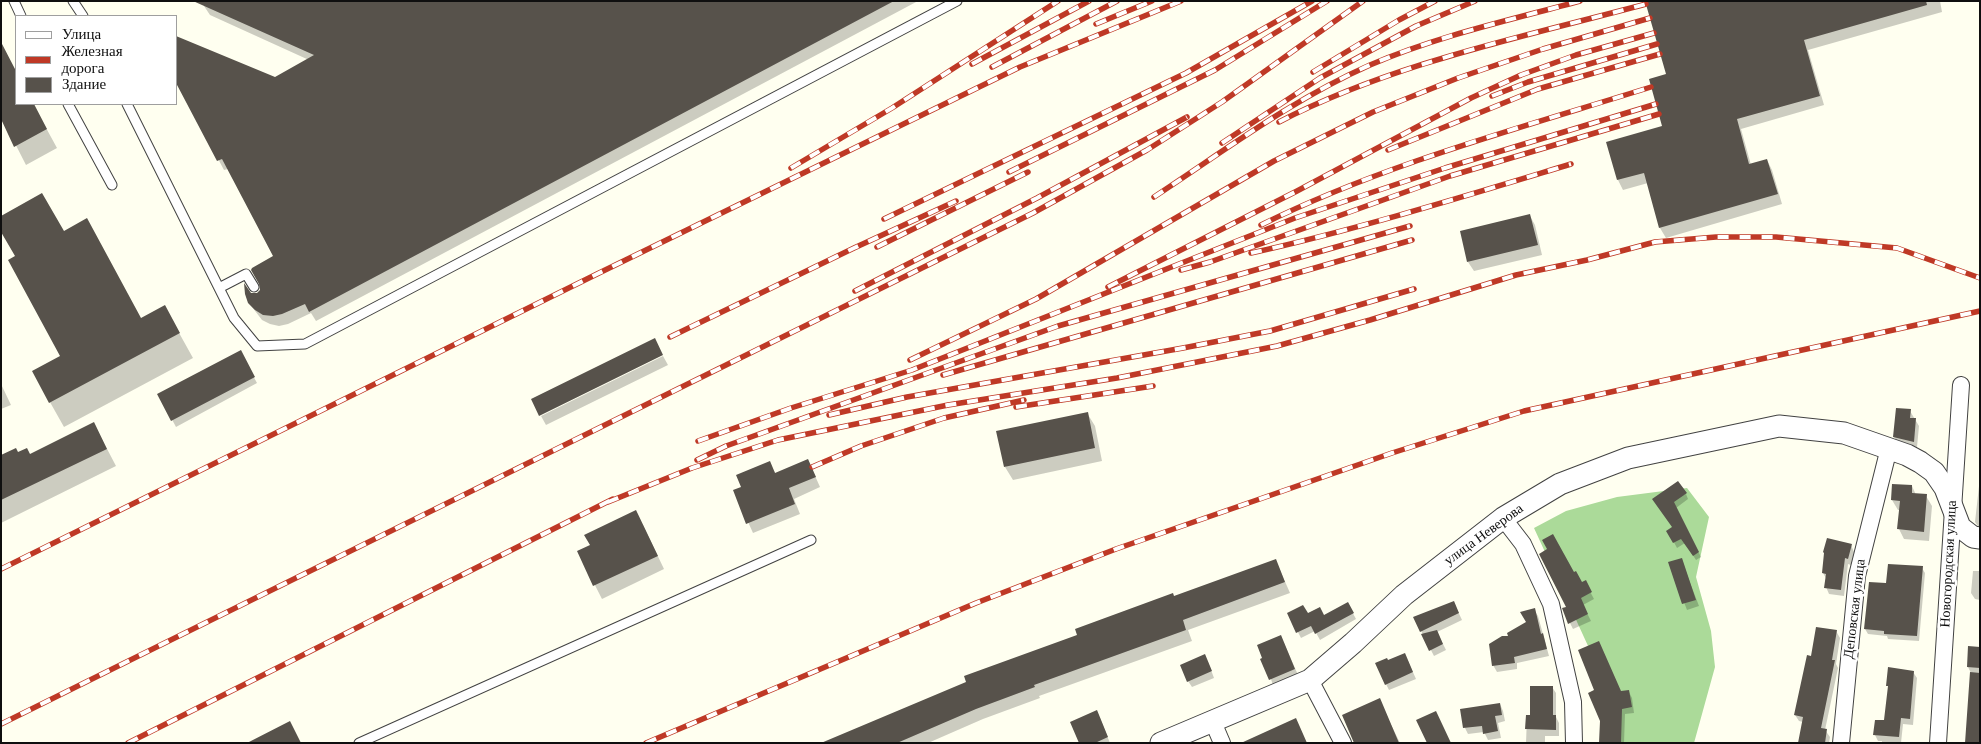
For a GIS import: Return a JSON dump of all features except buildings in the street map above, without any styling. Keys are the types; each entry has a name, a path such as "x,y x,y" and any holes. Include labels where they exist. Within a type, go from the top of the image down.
{"street":[{"name":"Новогородская улица","path":"1938,743 1961,385"},
{"name":"улица Неверова","path":"1161,743 1310,680 1404,595 1503,518 1560,484 1628,458 1779,426 1844,433 1889,448 1920,462 1934,472 1945,488 1960,527 1973,537 1980,538"},
{"name":"Деповская улица","path":"1841,743 1857,576 1889,448"},
{"path":"1503,518 1523,544 1551,604 1573,702 1574,743"},
{"path":"1310,680 1343,743"},
{"path":"1213,722 1222,743"}],"lane":[{"path":"14,1 21,15"},
{"path":"73,1 82,15"},
{"path":"128,105 234,318 257,346 305,344 957,1"},
{"path":"69,105 112,185"},
{"path":"219,288 246,274 254,287"},
{"path":"359,743 811,540"}],"green space":[{"path":"1687,488 1709,517 1696,577 1711,631 1715,667 1694,743 1603,743 1594,659 1534,528 1566,511 1617,497"}],"railway":[{"path":"791,168 892,108 1058,1"},
{"path":"972,64 1089,1"},
{"path":"992,67 1117,1"},
{"path":"1096,24 1152,1"},
{"path":"1,569 1020,67 1181,1"},
{"path":"884,219 1186,73 1312,1"},
{"path":"1009,172 1215,70 1327,1"},
{"path":"1,724 1033,213 1147,150 1222,102 1363,1"},
{"path":"1313,72 1399,20 1435,1"},
{"path":"1222,143 1320,78 1416,26 1475,1"},
{"path":"1154,197 1286,110 1370,65 1447,37 1580,1"},
{"path":"1279,122 1322,101 1413,67 1506,40 1646,4"},
{"path":"910,360 1036,299 1274,161 1373,112 1458,78 1543,49 1650,18"},
{"path":"1108,287 1297,191 1471,98 1521,75 1576,55 1654,33"},
{"path":"1492,96 1528,82 1657,44"},
{"path":"1388,150 1538,89 1660,54"},
{"path":"1261,225 1355,183 1404,165 1651,87"},
{"path":"698,441 791,408 912,370 1295,218 1445,168 1656,104"},
{"path":"1181,270 1210,262 1450,176 1659,114"},
{"path":"855,291 1037,198 1187,117"},
{"path":"1251,253 1372,223 1571,164"},
{"path":"877,247 1028,172"},
{"path":"670,337 956,201"},
{"path":"697,460 726,446 1058,326 1410,226"},
{"path":"608,502 692,468 778,440 948,405 1117,378 1277,346 1370,320 1516,275 1587,260 1655,242 1716,237 1776,237 1897,248 1980,278"},
{"path":"943,375 1412,240"},
{"path":"829,415 907,397 1270,331 1414,289"},
{"path":"646,743 976,603 1116,549 1392,453 1524,411 1980,311"},
{"path":"1016,407 1153,386"},
{"path":"812,467 861,446 944,418 1024,400"},
{"path":"128,743 613,499"}]}
